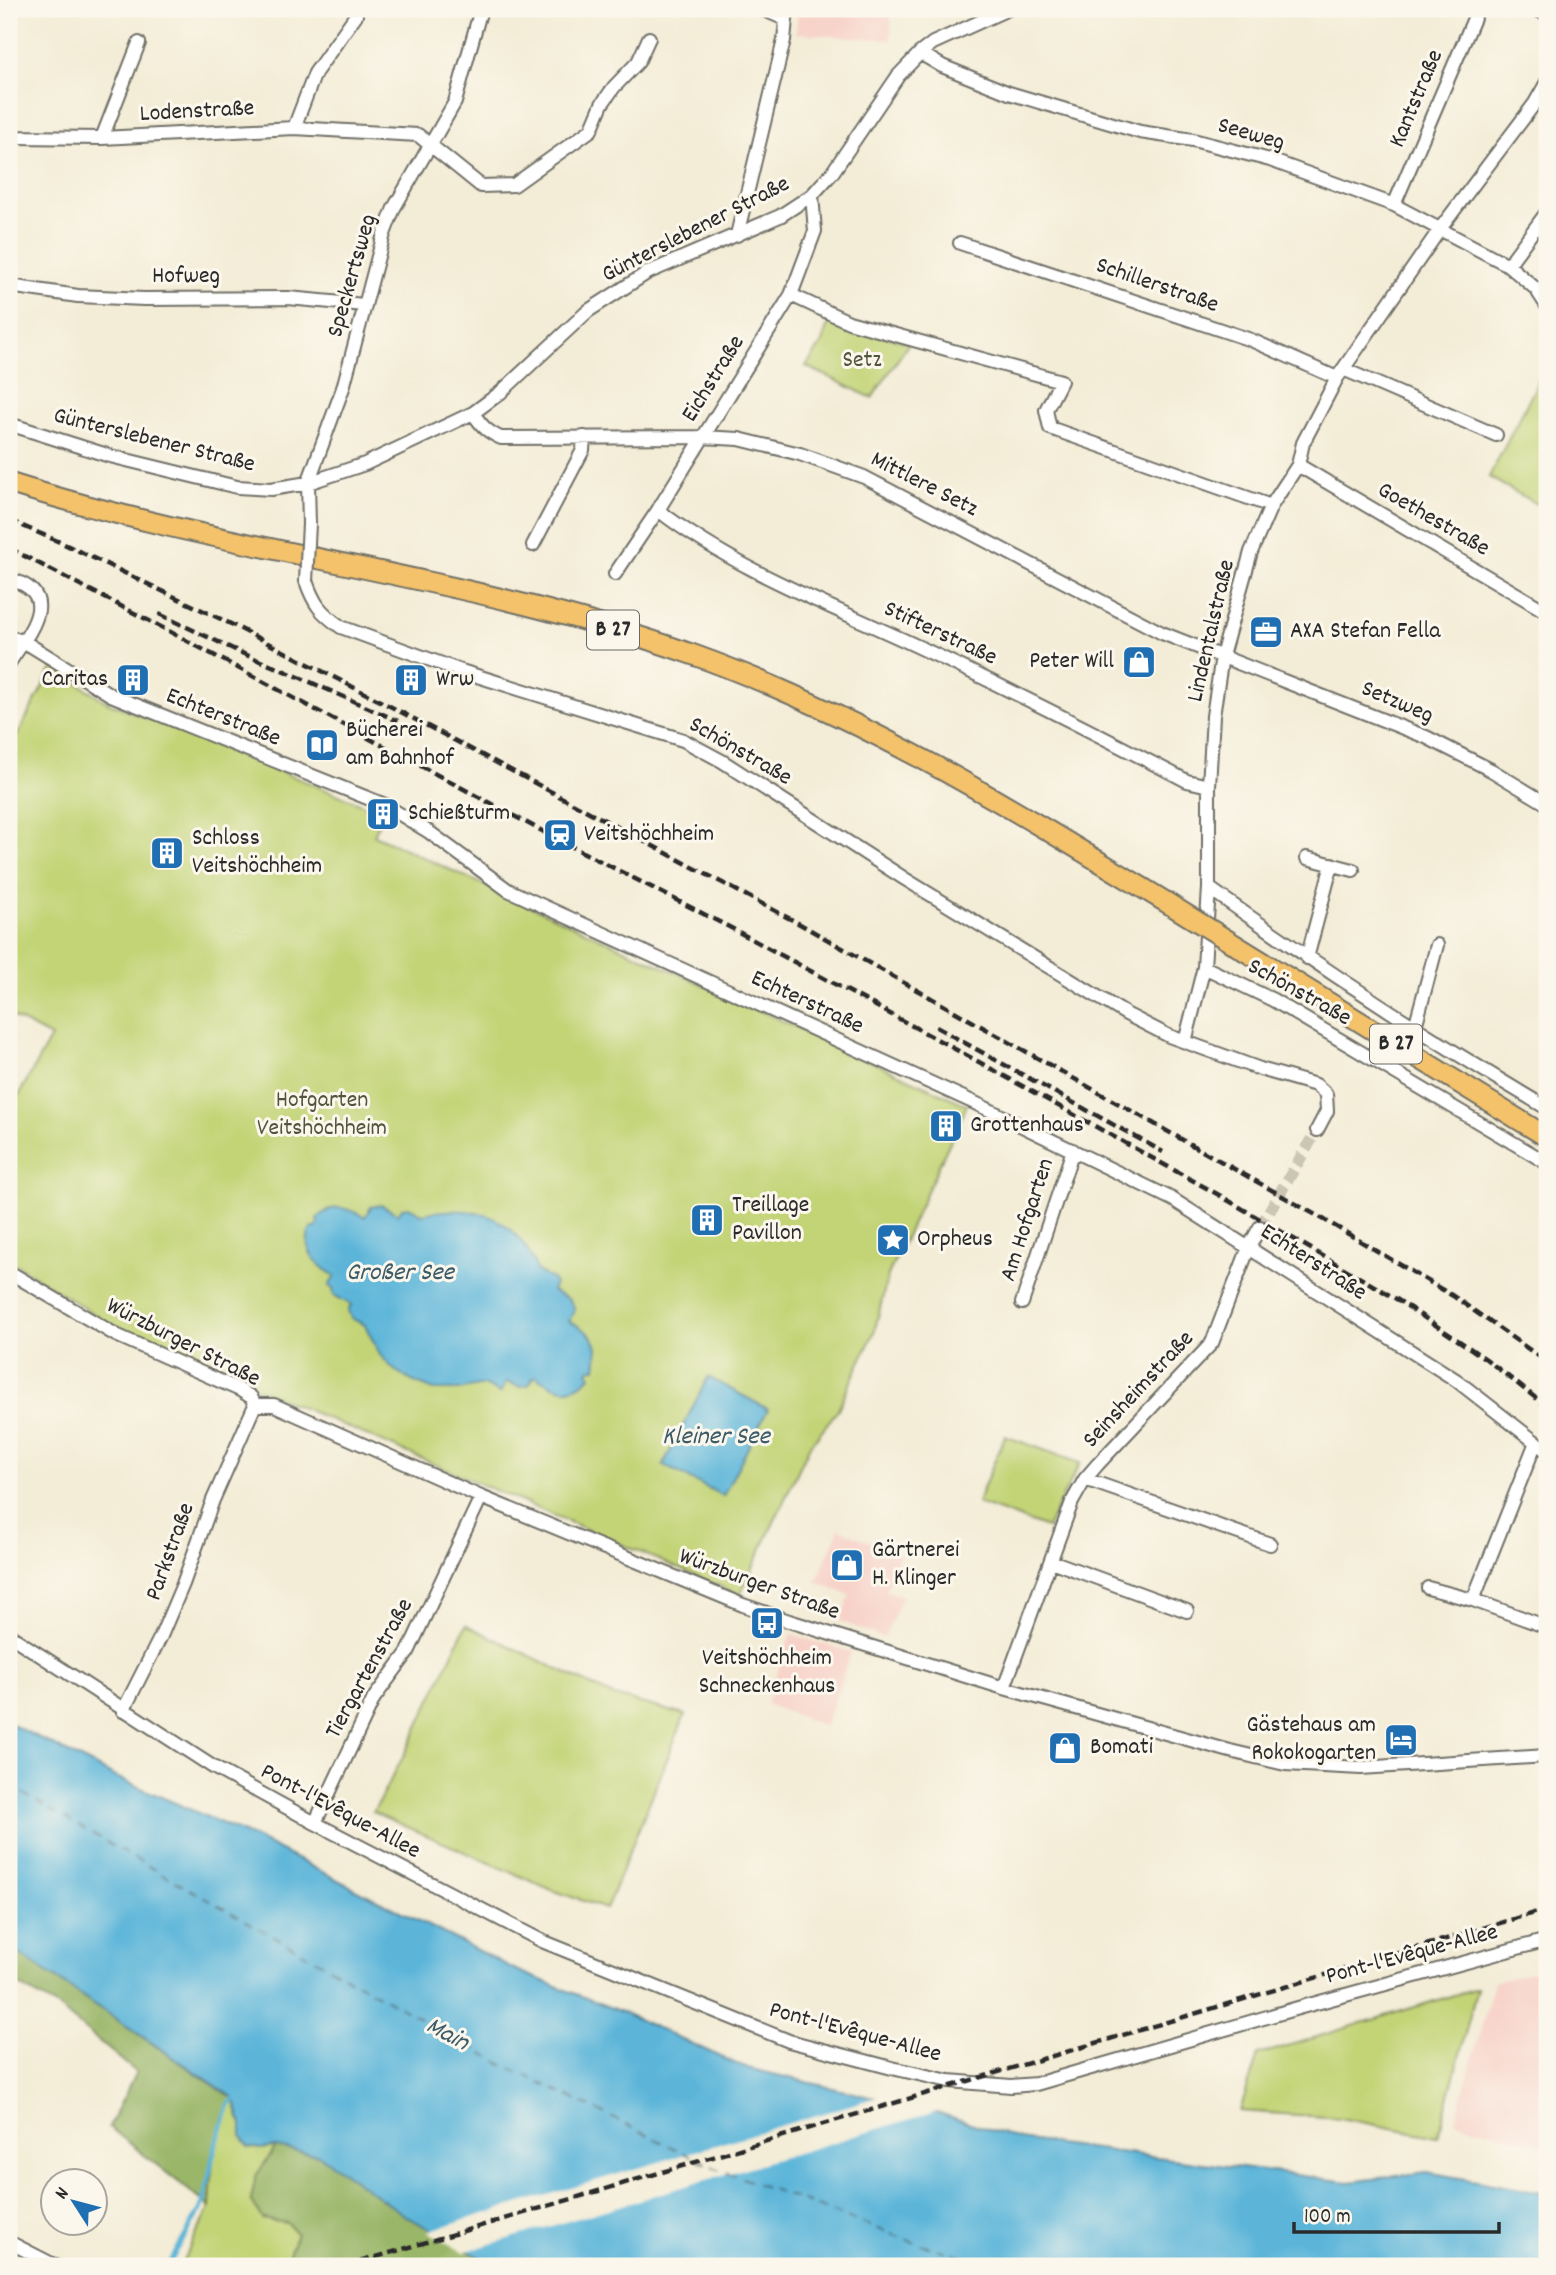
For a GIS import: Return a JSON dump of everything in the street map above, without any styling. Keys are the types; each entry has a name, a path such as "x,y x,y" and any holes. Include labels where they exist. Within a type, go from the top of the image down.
{"main road":[{"name":"B 27","path":"9,483 71,503 189,531 387,572 590,622 693,654 778,687 871,730 976,787 1547,1137"}],"street":[{"name":"Speckertsweg","path":"308,483 343,388 389,221 455,102 481,9"},
{"path":"737,235 784,40 786,14 762,9"},
{"name":"Günterslebener Straße","path":"9,424 110,456 237,487 271,489 308,483 365,464 473,413 500,393 588,311 647,273 780,216 812,195 832,173 898,76 920,53 933,44 1009,9"},
{"name":"Kantstraße","path":"1394,205 1478,9"},
{"path":"1535,9 1547,14"},
{"path":"294,128 315,73 356,15"},
{"path":"430,144 481,186 514,185 591,130 602,104 638,62 649,38"},
{"name":"Lodenstraße","path":"102,138 139,43"},
{"name":"Seeweg","path":"920,53 949,69 1009,93 1140,132 1193,140 1270,160 1394,205 1508,265 1536,289 1547,306"},
{"name":"Lindentalstraße","path":"1204,967 1209,888 1209,786 1213,716 1223,656 1251,552 1271,506 1298,465 1303,443 1340,373 1440,229 1535,103 1547,82"},
{"name":"Lodenstraße","path":"9,135 102,138 294,128 418,135 430,144"},
{"name":"Eichstraße","path":"615,574 659,510 791,295 815,231 812,195"},
{"path":"1508,265 1547,212"},
{"name":"Schillerstraße","path":"960,243 1251,340 1340,373"},
{"name":"Hofweg","path":"9,286 78,296 144,299 288,298 364,305"},
{"path":"791,295 849,322 1061,381 1046,410 1050,428 1271,506"},
{"path":"1340,373 1496,435"},
{"name":"Mittlere Setz","path":"473,413 482,427 501,438 702,436 739,439 800,454 864,477 1129,617 1177,640 1223,656"},
{"path":"533,545 583,450 584,436"},
{"name":"Goethestraße","path":"1298,465 1547,612"},
{"name":"Schönstraße","path":"308,483 306,581 314,603 325,616 341,626 461,671 683,740 722,761 905,879 1114,1007 1185,1042 1260,1069 1317,1085 1326,1094 1327,1111 1317,1130"},
{"name":"Stifterstraße","path":"659,510 684,530 763,575 1048,708 1187,781 1209,786"},
{"path":"9,579 33,592 40,603 38,618 9,663"},
{"name":"Echterstraße","path":"9,637 23,641 111,695 384,805 429,832 508,890 964,1098 1172,1199 1456,1380 1547,1451"},
{"name":"Setzweg","path":"1223,656 1426,737 1491,770 1547,804"},
{"path":"1307,858 1353,870"},
{"path":"1307,958 1332,864"},
{"path":"1209,888 1307,958 1547,1108"},
{"path":"1415,1027 1437,944"},
{"path":"1185,1042 1204,967"},
{"name":"Schönstraße","path":"1204,967 1273,1000 1547,1163"},
{"name":"Am Hofgarten","path":"1022,1303 1073,1150"},
{"path":"1250,1247 1259,1227"},
{"name":"Seinsheimstraße","path":"1004,1688 1072,1502 1085,1479 1212,1343 1250,1247"},
{"name":"Würzburger Straße","path":"9,1272 116,1335 240,1390 251,1397 255,1405 274,1405 481,1497 743,1605 1004,1688 1285,1764 1361,1768 1547,1756"},
{"name":"Parkstraße","path":"123,1711 161,1636 213,1500 255,1405"},
{"path":"1473,1600 1536,1441"},
{"name":"Seinsheimstraße","path":"1085,1479 1270,1544"},
{"name":"Tiergartenstraße","path":"315,1823 374,1698 408,1652 481,1497"},
{"path":"1051,1561 1187,1611"},
{"path":"1428,1588 1473,1600 1547,1627"},
{"name":"Pont-l'Evêque-Allee","path":"9,1635 213,1767 542,1941 789,2040 949,2081 1011,2086 1036,2084 1547,1940"},
{"path":"9,2242 56,2266"}],"shaded area":[{"path":"798,9 891,9 891,40 796,33"},
{"path":"839,1529 900,1555 886,1591 903,1596 884,1638 840,1621 850,1595 816,1582"},
{"path":"791,1634 851,1652 825,1726 766,1704"},
{"path":"1547,1968 1547,2147 1455,2122 1494,1982"}],"green space":[{"name":"Setz","path":"829,322 909,343 872,398 806,366 821,345"},
{"path":"1547,365 1547,510 1489,477"},
{"name":"Hofgarten Veitshöchheim","path":"53,667 107,702 379,811 381,819 374,835 967,1105 888,1275 874,1333 837,1411 809,1447 740,1595 116,1328 9,1260 9,1113 51,1037 9,1015 9,751"},
{"path":"1005,1436 1080,1463 1047,1528 977,1503"},
{"path":"466,1625 611,1695 685,1715 606,1909 552,1890 373,1812 408,1748"},
{"path":"9,1947 234,2099 229,2105 213,2155 210,2207 109,2127 136,2072 58,2007 9,1980"},
{"path":"1477,1988 1438,2137 1340,2118 1240,2111 1258,2055"},
{"path":"234,2099 242,2124 276,2147 256,2176 262,2219 287,2223 297,2234 284,2266 199,2266 194,2263 193,2266 180,2266 209,2210 213,2155 229,2105"},
{"path":"276,2147 319,2155 403,2214 495,2266 284,2266 297,2234 287,2223 262,2219 251,2200 256,2176"}],"water":[{"name":"Großer See","path":"381,1205 398,1214 402,1208 409,1207 422,1214 442,1211 478,1213 506,1226 529,1253 538,1272 552,1279 555,1284 552,1291 570,1300 575,1309 569,1321 589,1334 596,1344 596,1368 588,1371 591,1376 576,1387 563,1389 535,1376 528,1385 520,1387 507,1382 500,1393 484,1385 458,1390 434,1390 393,1369 380,1355 365,1325 351,1318 348,1311 351,1305 334,1295 329,1286 335,1276 312,1256 308,1243 311,1228 316,1228 317,1219 329,1210 346,1209 365,1217 371,1207"},
{"name":"Kleiner See","path":"708,1377 768,1409 723,1496 663,1465"},
{"name":"Main","path":"9,1723 118,1778 253,1837 518,1971 624,2013 743,2067 939,2113 1019,2139 1349,2182 1427,2172 1547,2194 1547,2266 495,2266 403,2214 319,2155 276,2147 248,2147 242,2136 242,2124 234,2098 9,1947"}],"pier":[{"path":"884,2095 942,2110 464,2252 427,2231"}],"waterway":[{"path":"168,2266 204,2203 213,2155 229,2105 234,2099"}],"ferry route":[{"path":"9,1785 500,2063 715,2168 921,2245 1002,2266"}],"tunnel":[{"path":"1260,1227 1317,1130"}],"railway":[{"path":"9,520 225,621 798,923 1323,1219 1453,1296 1547,1362"},
{"path":"9,548 557,839 733,929 1219,1195 1398,1300 1486,1359 1547,1407"},
{"path":"159,614 398,721"},
{"path":"936,1027 1163,1152"},
{"path":"346,2266 1547,1909"}],"place":[{"name":"AXA Stefan Fella","path":"1266,632"},
{"name":"Peter Will","path":"1139,662"},
{"name":"Caritas","path":"133,680"},
{"name":"Wrw","path":"411,680"},
{"name":"Bücherei am Bahnhof","path":"322,745"},
{"name":"Schießturm","path":"383,814"},
{"name":"Veitshöchheim","path":"560,835"},
{"name":"Schloss Veitshöchheim","path":"167,853"},
{"name":"Grottenhaus","path":"946,1126"},
{"name":"Treillage Pavillon","path":"707,1220"},
{"name":"Orpheus","path":"893,1240"},
{"name":"Gärtnerei H. Klinger","path":"847,1565"},
{"name":"Veitshöchheim Schneckenhaus","path":"767,1623"},
{"name":"Gästehaus am Rokokogarten","path":"1401,1740"},
{"name":"Bomati","path":"1065,1748"}]}
